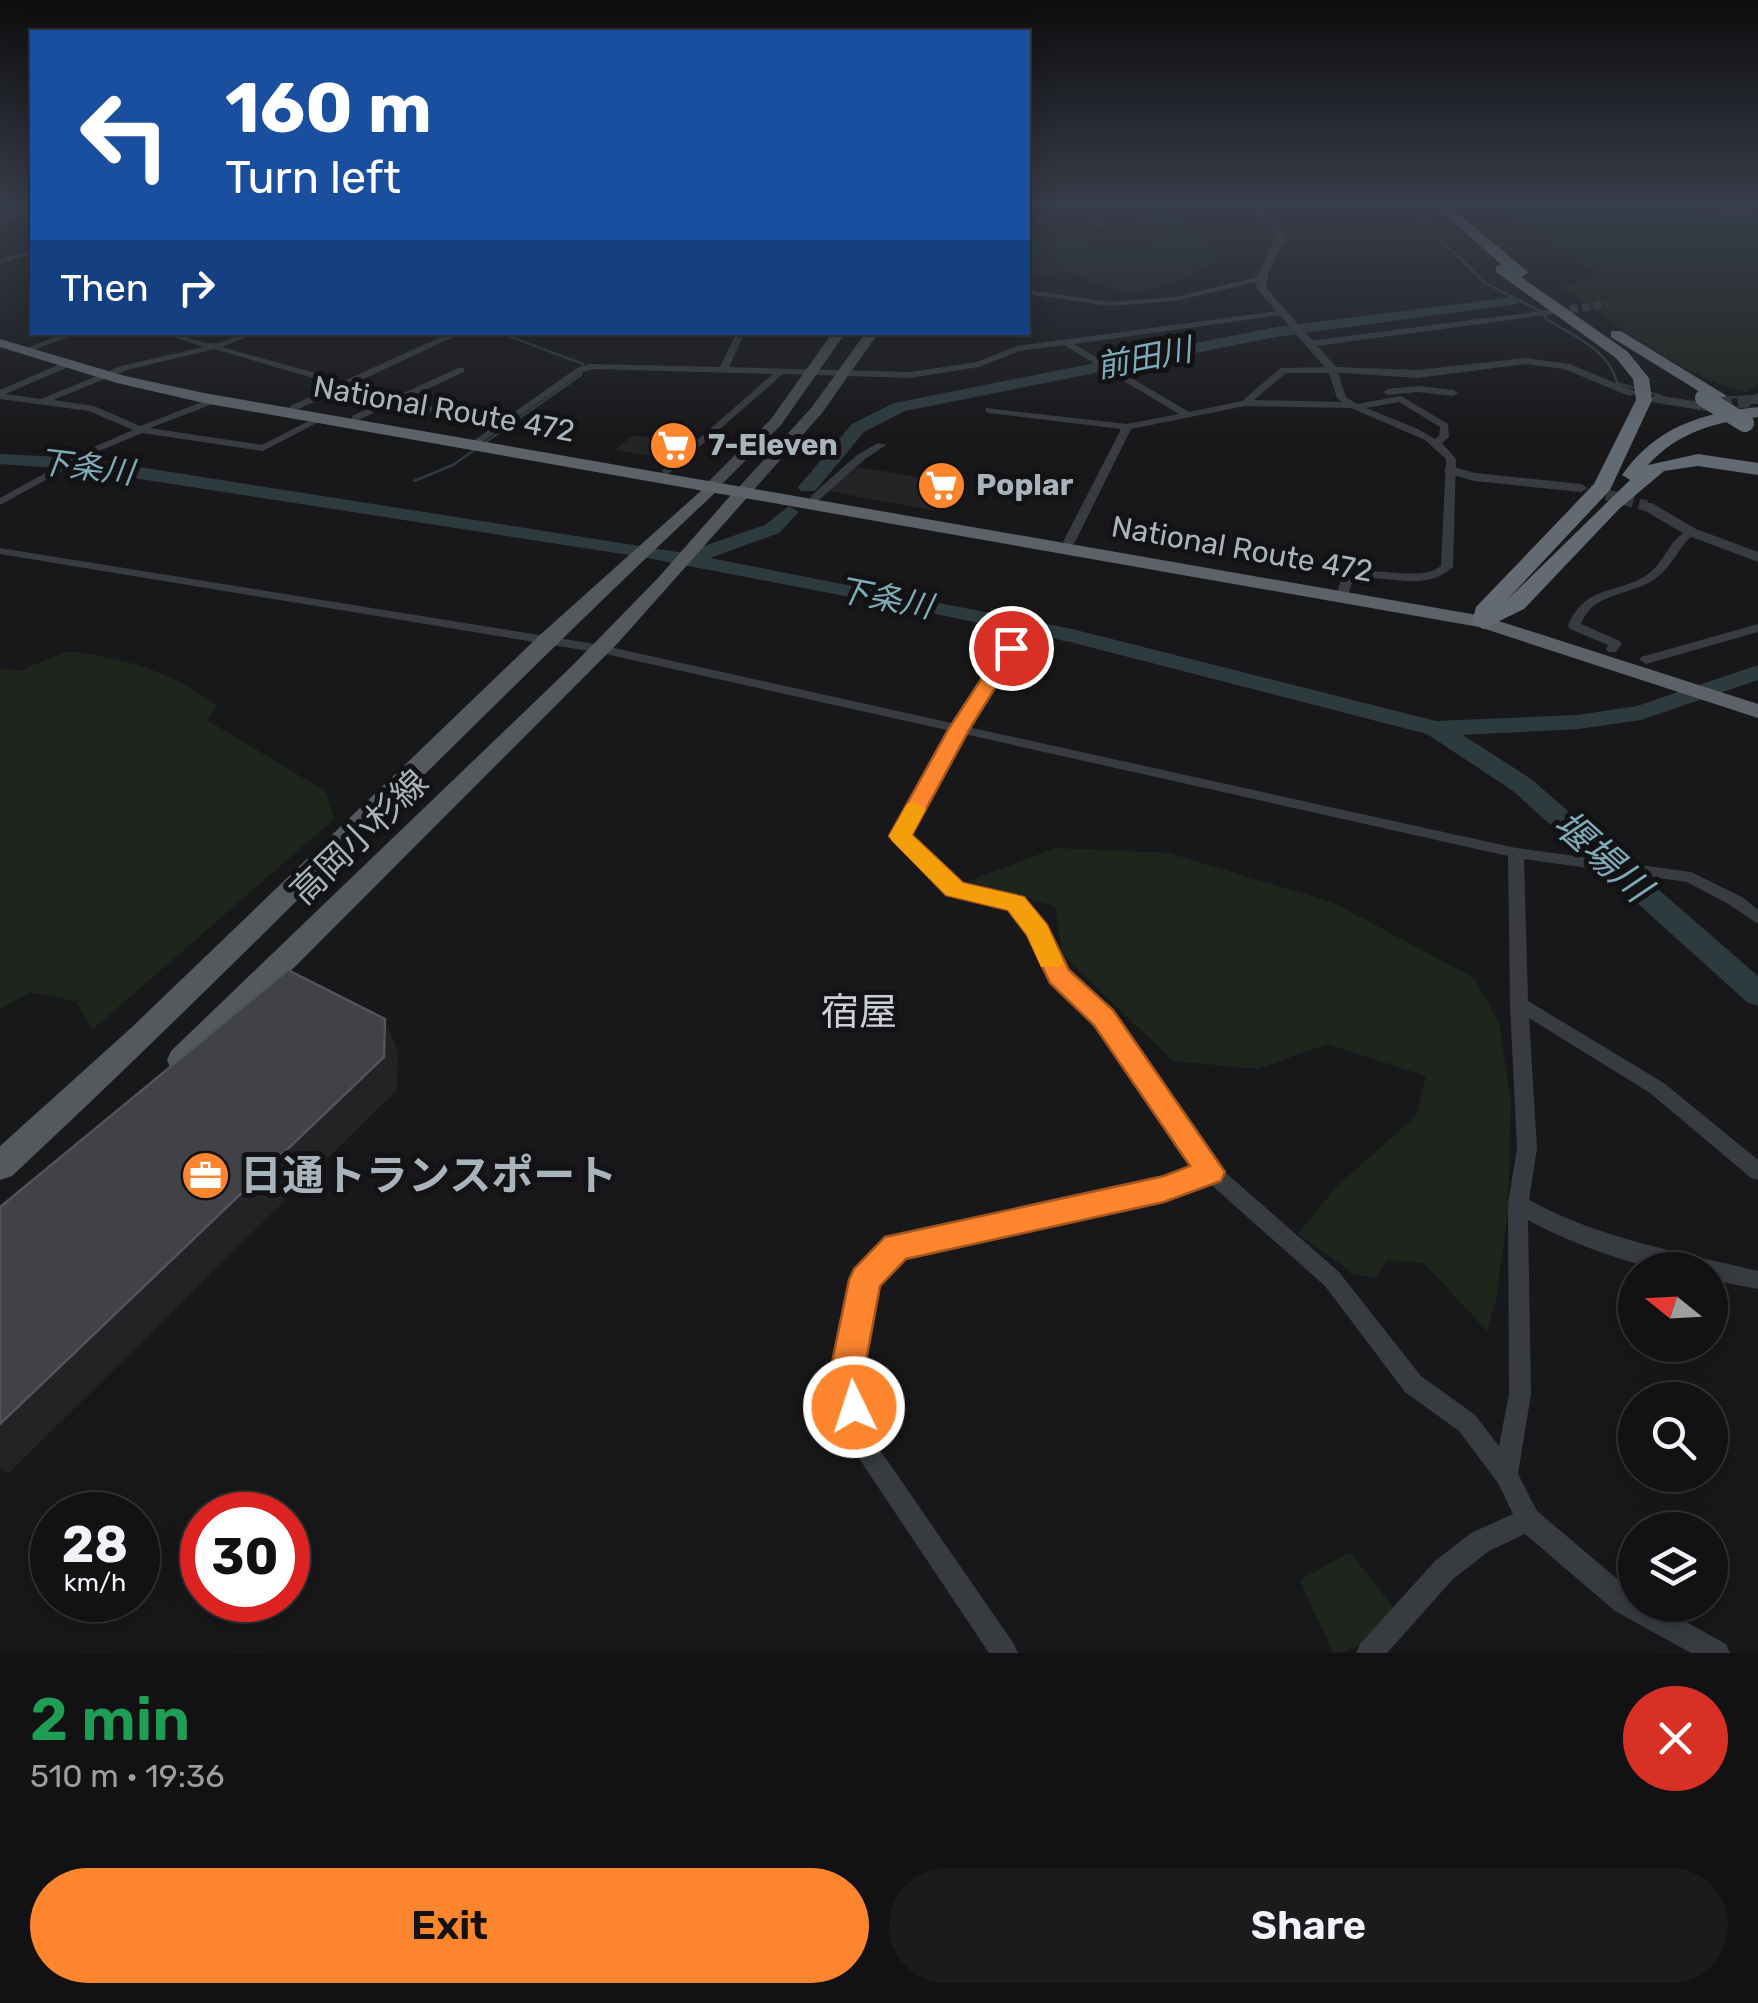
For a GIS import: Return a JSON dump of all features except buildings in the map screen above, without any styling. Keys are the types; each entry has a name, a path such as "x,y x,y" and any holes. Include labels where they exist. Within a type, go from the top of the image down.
{"highway":[{"path":"1517,280 1610,345 1641,378 1644,393 1640,412 1608,495"},
{"path":"1519,280 1712,399 1756,413"},
{"path":"1533,280 1662,362 1712,399"},
{"name":"National Route 472","path":"0,341 215,400 715,483"},
{"name":"National Route 472","path":"30,349 68,364 111,373 478,442 1489,616 1612,649 1752,704"},
{"path":"1489,616 1516,604 1608,495 1674,431 1718,417 1756,413"},
{"path":"1608,495 1670,462 1714,461 1758,468"},
{"name":"National Route 472","path":"746,489 1343,592"},
{"name":"National Route 472","path":"1489,616 1654,667"}],"main road":[{"path":"715,483 776,422 838,335"},
{"path":"746,489 846,374 871,335"},
{"name":"高岡小杉線","path":"0,1166 142,1036 548,638 715,483"},
{"name":"高岡小杉線","path":"155,1084 390,861 601,649 700,546 746,489"}],"street":[{"path":"1030,292 1109,304 1175,299 1253,280"},
{"path":"1262,280 1264,295 1332,370 1336,389 1354,406 1436,443 1451,459 1447,567 1443,572 1422,578 1362,573 1350,577 1343,592"},
{"path":"1310,344 1558,311"},
{"path":"478,442 585,368 612,364 910,375 979,364 1017,349 1278,313"},
{"path":"30,349 70,335"},
{"path":"172,335 498,428"},
{"path":"45,400 111,373 246,335"},
{"path":"293,408 453,335"},
{"path":"724,368 740,335"},
{"path":"1010,336 1017,349"},
{"path":"1068,344 1185,413"},
{"path":"1245,402 1284,370 1417,374 1526,360 1566,366 1632,393"},
{"path":"0,395 68,364"},
{"path":"355,418 461,370"},
{"path":"667,472 780,371"},
{"path":"1371,372 1395,400"},
{"path":"1385,392 1418,389 1454,393"},
{"path":"0,395 91,408 141,430 264,448 321,418"},
{"path":"989,410 1128,427 1245,402 1262,406 1354,406 1401,399 1445,426 1444,437 1436,443"},
{"path":"1656,399 1712,399"},
{"path":"0,502 92,452 215,400"},
{"path":"1069,542 1128,427"},
{"path":"814,498 860,457 881,445"},
{"path":"1451,470 1474,477 1581,488"},
{"path":"1647,506 1691,532 1758,557"},
{"path":"1612,649 1616,644 1574,626 1576,617 1596,599 1654,576 1685,534 1691,532"},
{"path":"0,551 601,649 1516,854 1691,878 1736,901 1758,918"},
{"path":"1654,667 1758,628"},
{"path":"1011,648 958,730 900,836 955,890 1016,903 1038,931 1059,976 1103,1018 1210,1172 1332,1279 1413,1384 1467,1423 1506,1475 1528,1520 1624,1602 1717,1653"},
{"path":"1506,1475 1520,1394 1518,1204 1527,1148 1516,854"},
{"path":"1519,1004 1657,1088 1758,1172"},
{"path":"1005,1653 860,1442 847,1372 866,1280 896,1247 1164,1189 1210,1172"},
{"path":"1518,1204 1543,1219 1636,1253 1757,1279 1758,1288"},
{"path":"1370,1653 1444,1570 1480,1542 1528,1520"}],"shaded area":[{"path":"1088,280 1179,280 1132,295"},
{"path":"1581,280 1758,280 1758,384 1746,392 1675,363 1561,288"},
{"path":"633,435 694,444 676,460 615,450"},
{"path":"857,467 956,483 935,511 828,491"},
{"path":"68,651 147,668 182,683 217,706 207,720 325,791 334,819 92,1030 77,1002 31,992 0,1009 0,668 19,671"},
{"path":"1056,848 1169,853 1334,903 1474,978 1499,1023 1511,1101 1508,1212 1496,1300 1487,1331 1424,1263 1387,1260 1375,1278 1354,1274 1298,1234 1336,1187 1416,1116 1426,1076 1327,1044 1258,1069 1173,1061 1063,955 1055,906 966,882"},
{"path":"1350,1552 1396,1611 1360,1644 1333,1653 1300,1580"}],"waterway":[{"path":"1482,280 1544,313 1546,319 1598,352 1617,383 1661,396"},
{"name":"前田川","path":"808,487 858,428 900,407 1276,332 1512,301"},
{"path":"414,481 453,465 581,375 583,364 506,335"},
{"path":"1716,398 1758,396"},
{"name":"下条川","path":"0,459 82,464 642,551 1072,636 1436,729"},
{"name":"前田川","path":"686,559 772,529 789,512"},
{"name":"下条川","path":"1436,729 1578,722 1641,713 1758,672"},
{"name":"堰場川","path":"1436,729 1522,785 1758,994"}],"tunnel":[{"path":"1558,311 1607,304"},
{"path":"1702,405 1754,401"},
{"path":"1590,490 1647,506"}],"slow traffic":[{"path":"915,809 900,836 955,890 1016,903 1038,931 1050,961"}],"place":[{"name":"7-Eleven","path":"673,445"},
{"name":"Poplar","path":"941,485"},
{"name":"日通トランスポート","path":"205,1175"}],"district":[{"name":"宿屋","path":"859,1012"}],"route":[{"path":"854,1407 847,1372 866,1280 896,1247 1014,1223 1088,1202 1164,1189 1210,1172 1103,1018 1059,976 1038,931 1016,903 955,890 900,836 958,730 1011,648"}]}
